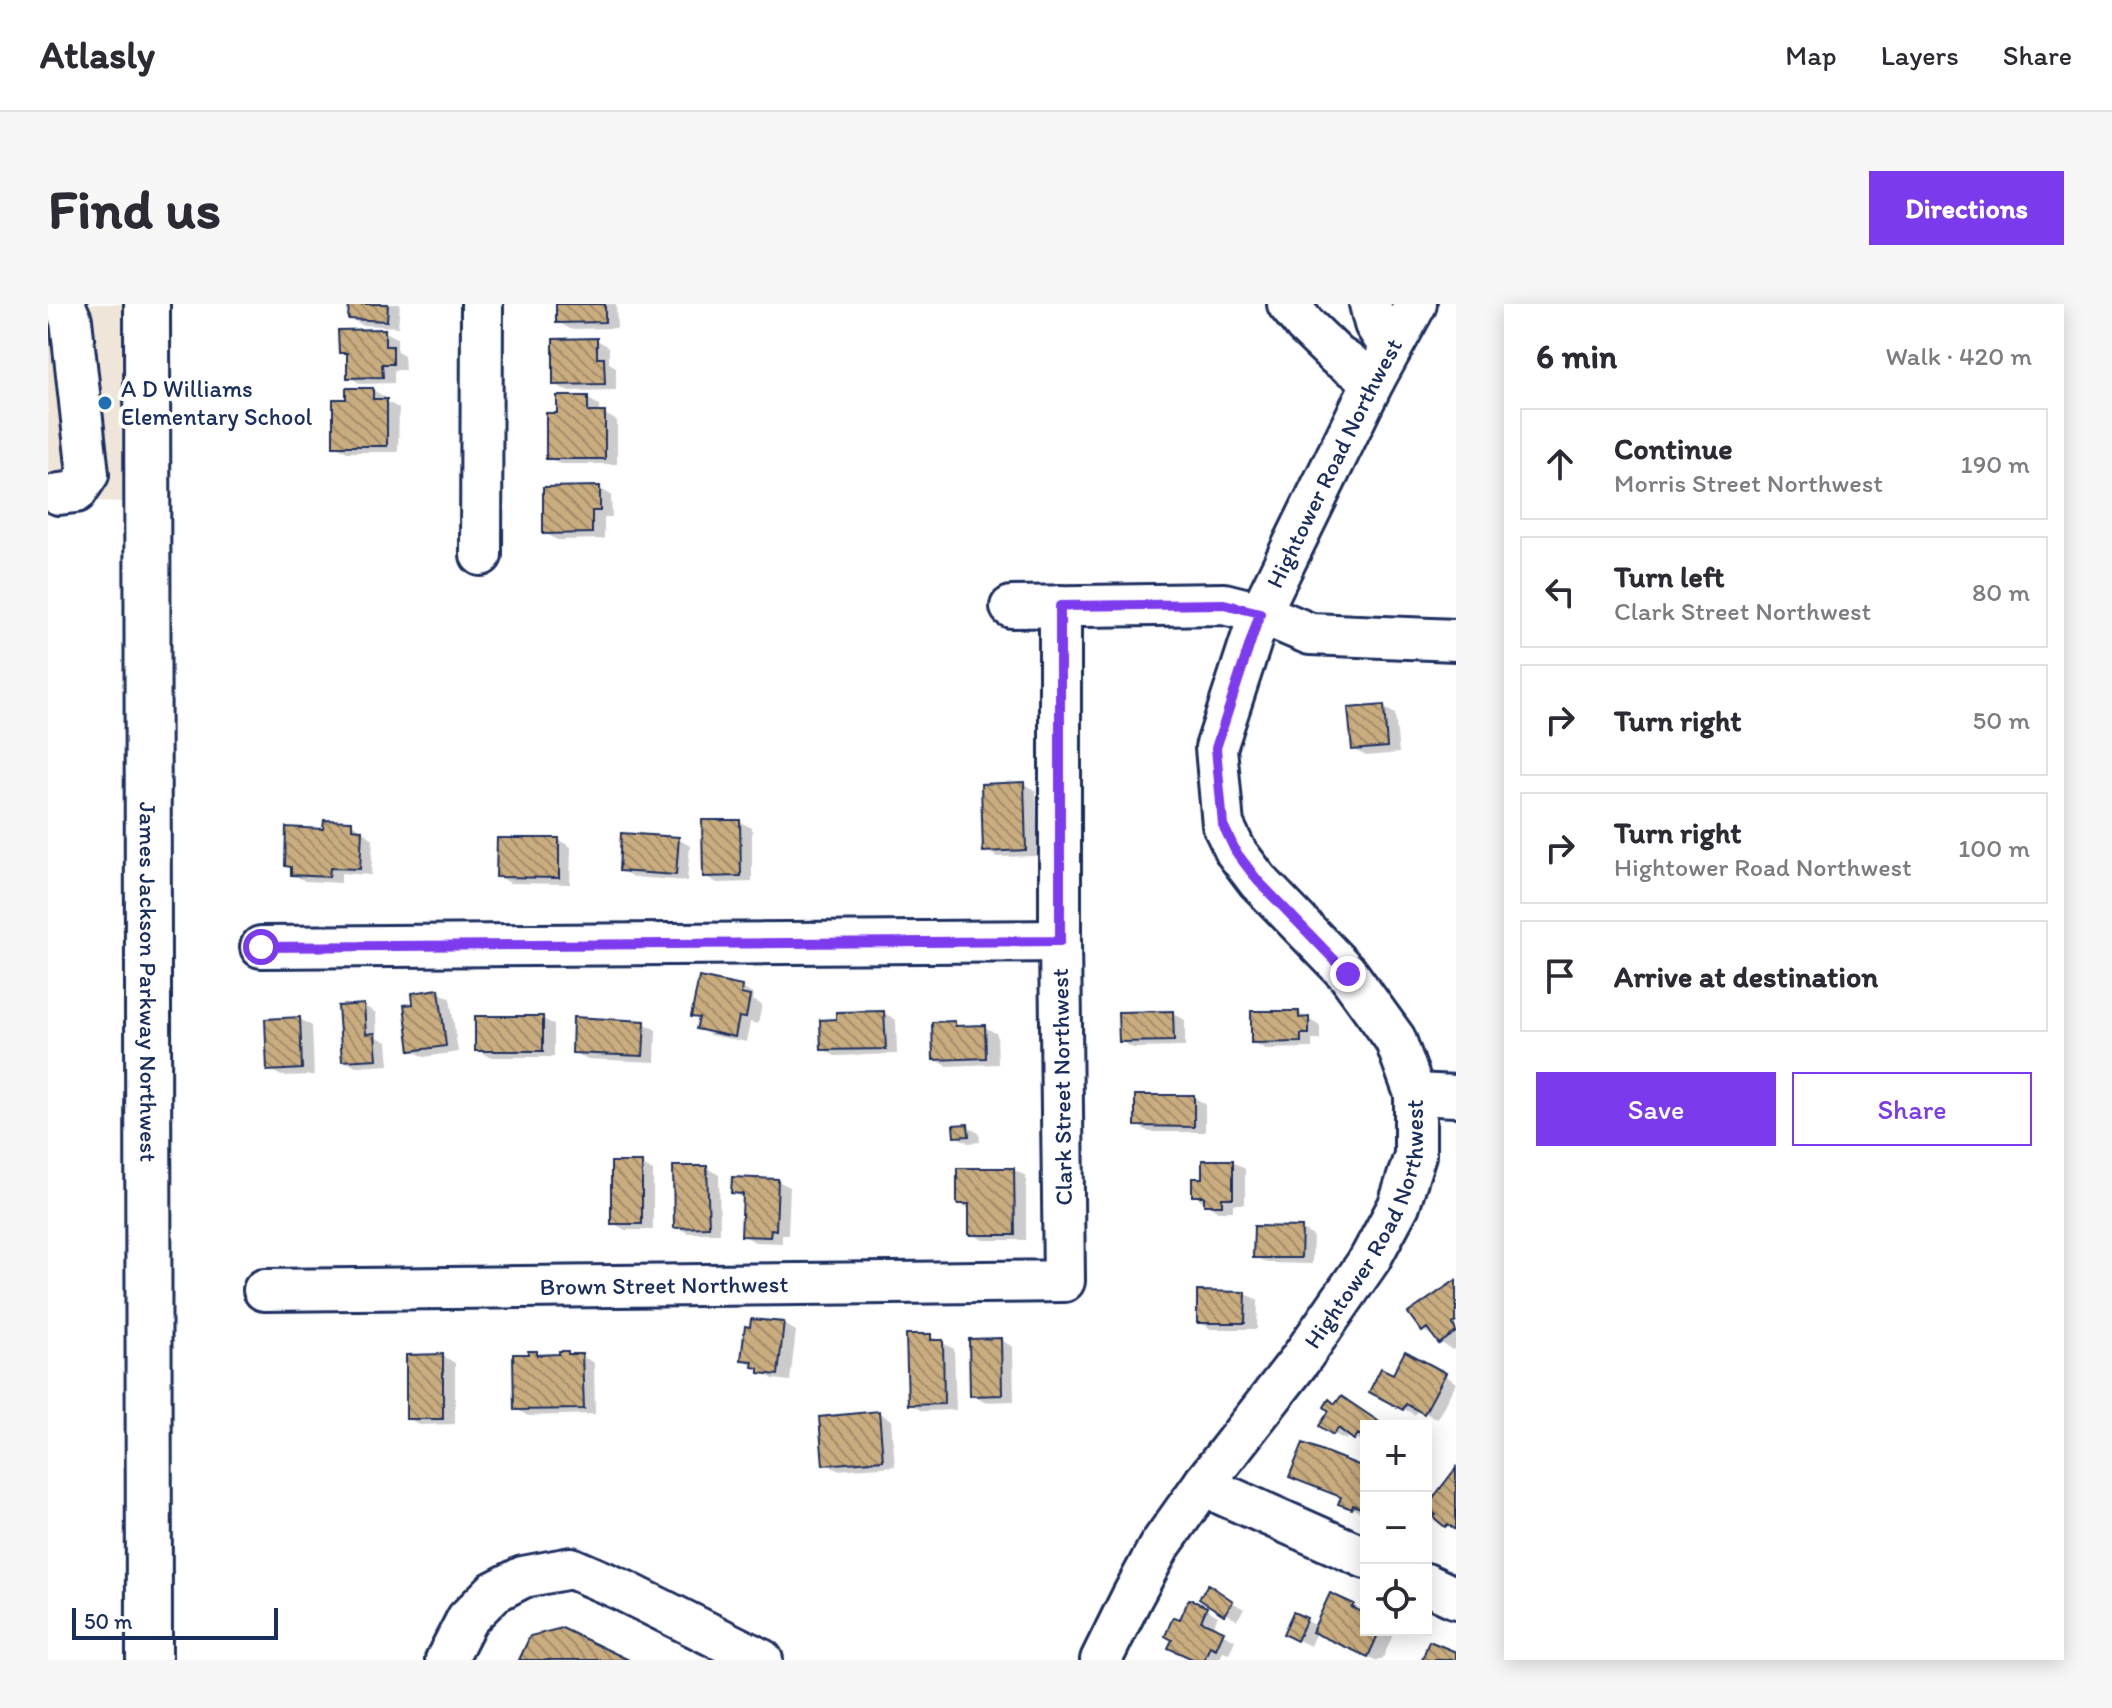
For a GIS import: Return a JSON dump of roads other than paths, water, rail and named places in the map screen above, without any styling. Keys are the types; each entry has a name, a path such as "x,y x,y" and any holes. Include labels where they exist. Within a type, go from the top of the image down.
{"main road":[{"name":"James Jackson Parkway Northwest","path":"147,304 149,1660"}],"street":[{"path":"59,494 76,492 88,474 71,320 64,304"},
{"path":"481,555 482,304"},
{"path":"1288,304 1337,356 1382,365 1370,304"},
{"name":"Hightower Road Northwest","path":"1101,1660 1159,1547 1205,1482 1300,1360 1370,1259 1399,1205 1415,1155 1415,1094 1395,1039 1348,974 1258,881 1236,852 1223,825 1216,748 1260,613 1382,365 1416,304"},
{"path":"1011,607 1224,604 1260,613 1310,634 1456,640"},
{"name":"Clark Street Northwest","path":"1060,606 1064,1281"},
{"path":"261,947 1060,941"},
{"path":"1415,1094 1456,1096"},
{"name":"Brown Street Northwest","path":"264,1290 1064,1281"},
{"path":"1205,1482 1224,1495 1360,1555"},
{"path":"446,1660 467,1619 494,1592 523,1577 571,1568 762,1660"},
{"path":"1432,1587 1456,1598"}],"place":[{"name":"A D Williams Elementary School","path":"105,403"}]}
